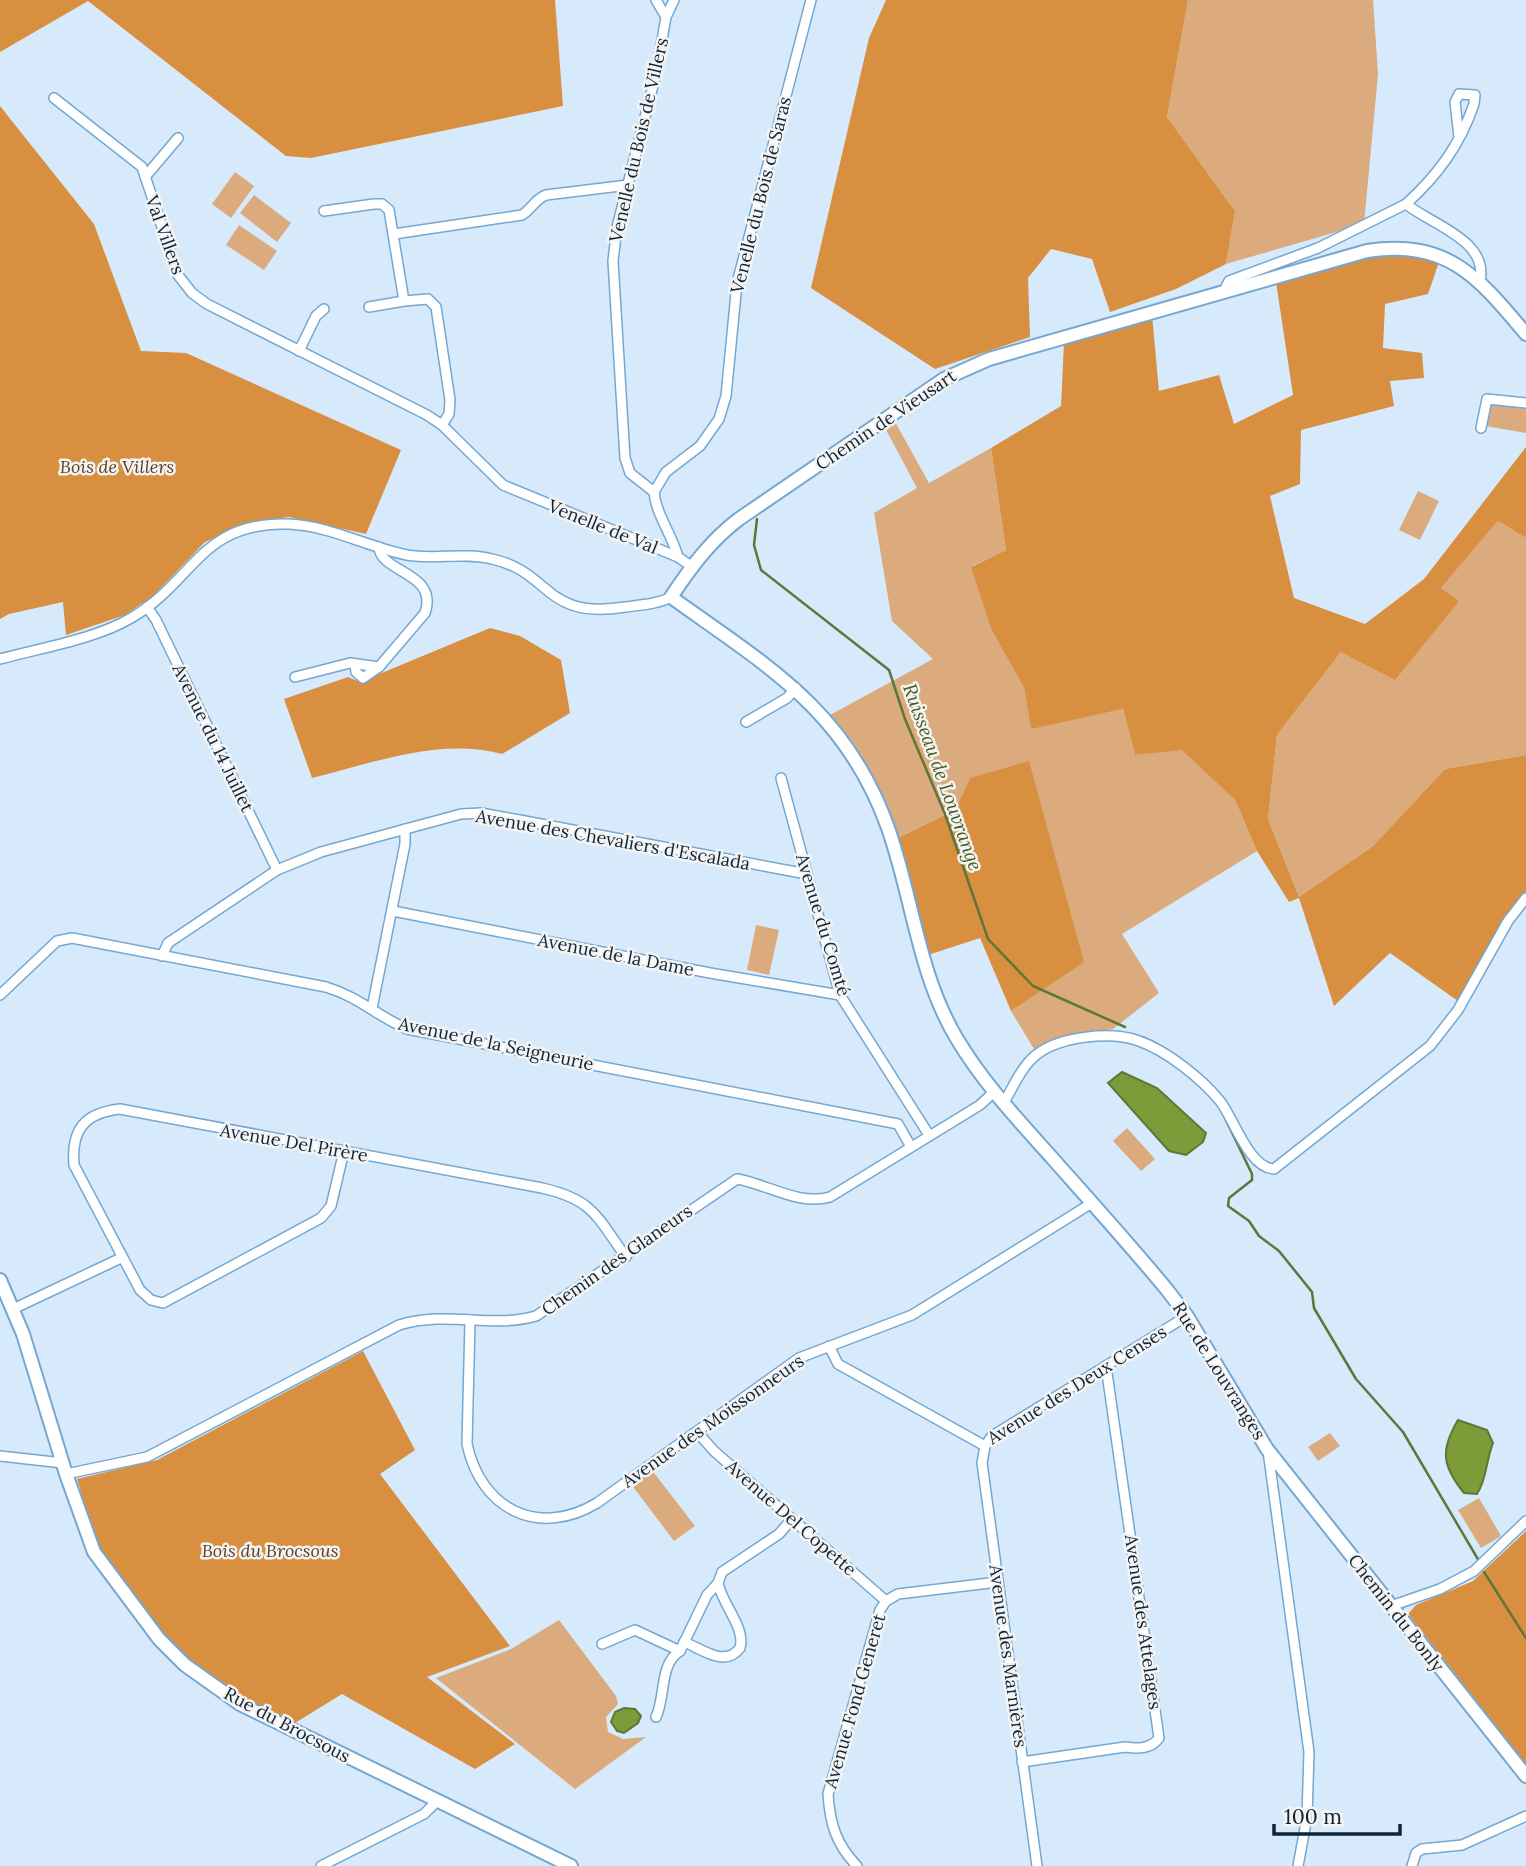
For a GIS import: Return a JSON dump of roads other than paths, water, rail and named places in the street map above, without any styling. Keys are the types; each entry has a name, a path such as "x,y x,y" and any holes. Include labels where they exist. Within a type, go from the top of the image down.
{"street":[{"path":"656,0 666,17"},
{"name":"Venelle du Bois de Villers","path":"674,0 666,17 656,74 628,185 613,261 625,458 630,474 654,492 655,503 674,541 678,557"},
{"name":"Venelle du Bois de Saras","path":"654,492 666,472 699,446 719,419 726,396 737,283 811,0"},
{"name":"Val Villers","path":"54,98 135,159 145,177 170,258 185,285 207,304 442,425 494,479 513,491"},
{"path":"1406,204 1434,179 1452,155 1459,137"},
{"name":"Val Villers","path":"145,177 178,138"},
{"path":"394,234 522,215 531,210 537,198 546,195 628,185"},
{"path":"324,211 382,204 389,210 404,301"},
{"name":"Chemin de Vieusart","path":"1224,291 1229,281 1318,248 1406,204 1452,232 1467,246 1480,263 1480,281"},
{"name":"Chemin de Vieusart","path":"671,597 691,566 714,540 739,519 967,366 1367,251 1390,248 1424,250 1442,256 1480,281 1526,334"},
{"path":"369,307 428,299 436,307 450,400 449,414 442,425"},
{"path":"299,351 316,316 324,309"},
{"path":"1481,428 1487,399 1526,403"},
{"name":"Venelle de Val","path":"513,491 678,557 691,566"},
{"path":"0,659 102,630 133,617 147,607 208,547 251,527 292,524 408,555 494,559 512,566 557,599 583,610 662,602 671,597"},
{"path":"295,677 325,667 355,664 357,674 363,678 379,667 407,638 427,607 422,585 383,558 379,547"},
{"name":"Rue de Louvranges","path":"671,597 796,688 850,750 871,787 888,829 917,943 936,997 956,1037 1003,1104 1092,1203 1187,1316 1267,1449 1309,1752 1307,1817 1298,1866"},
{"name":"Avenue du 14 Juillet","path":"147,607 156,620 277,870"},
{"path":"746,722 787,698 796,688"},
{"name":"Avenue du Comté","path":"781,778 841,995 929,1135"},
{"name":"Avenue des Chevaliers d'Escalada","path":"162,956 168,943 277,870 321,852 461,814 481,813 807,874"},
{"path":"372,1008 393,911 405,844 405,829"},
{"path":"1003,1104 1031,1060 1045,1050 1069,1041 1095,1038 1137,1041 1163,1054 1208,1088 1221,1102 1253,1156 1267,1169 1274,1169 1430,1046 1458,1010 1508,921 1526,898"},
{"name":"Avenue de la Dame","path":"393,911 710,973 841,995"},
{"name":"Avenue de la Seigneurie","path":"0,995 23,970 65,937 326,987 349,994 387,1020 407,1028 898,1124"},
{"name":"Chemin des Glaneurs","path":"64,1468 147,1457 399,1325 434,1317 522,1320 536,1316 737,1179 818,1201 842,1191 980,1105 994,1092"},
{"name":"Avenue Del Pirère","path":"344,1151 334,1198 321,1218 163,1303 152,1300 140,1290 121,1258 75,1165 73,1147 78,1133 93,1114 120,1109 344,1151 573,1195 589,1207 626,1257"},
{"path":"911,1146 898,1124 913,1113"},
{"name":"Avenue des Moissonneurs","path":"470,1320 467,1444 480,1481 508,1508 545,1519 577,1515 799,1358 912,1315 1092,1203"},
{"path":"13,1309 121,1258"},
{"name":"Rue du Brocsous","path":"0,1280 13,1309 94,1552 150,1628 185,1665 240,1704 571,1866"},
{"name":"Avenue des Deux Censes","path":"829,1346 838,1364 985,1446 992,1436 1187,1316"},
{"name":"Avenue des Attelages","path":"1022,1762 1125,1747 1151,1746 1159,1738 1106,1366"},
{"name":"Avenue Del Copette","path":"697,1432 714,1451 886,1601"},
{"name":"Avenue des Marnières","path":"985,1446 982,1463 1037,1866"},
{"name":"Chemin du Bonly","path":"1267,1449 1526,1776"},
{"path":"0,1456 64,1468"},
{"path":"656,1717 663,1696 665,1673 673,1655 682,1646 707,1595 718,1583 722,1572 779,1534 792,1519"},
{"path":"1391,1606 1440,1589 1474,1571 1526,1521"},
{"path":"601,1644 624,1632 638,1630 721,1658 732,1656 740,1648 740,1635 720,1594 718,1583"},
{"name":"Avenue Fond Generet","path":"857,1866 837,1840 831,1825 828,1794 880,1610 886,1601 898,1594 998,1583"},
{"path":"321,1866 424,1814 438,1800"},
{"path":"1412,1866 1416,1853 1422,1849 1462,1845 1526,1816"}],"waterway":[{"name":"Ruisseau de Louvrange","path":"757,519 754,545 761,570 889,670 905,719 945,814 988,939 1033,986 1125,1027"},
{"name":"Ruisseau de Louvrange","path":"1143,1037 1164,1048"},
{"name":"Ruisseau de Louvrange","path":"1223,1114 1252,1174 1252,1180 1229,1198 1228,1206 1249,1221 1259,1236 1279,1251 1312,1292 1314,1308 1356,1379 1403,1432 1479,1561"},
{"name":"Ruisseau de Louvrange","path":"1484,1572 1526,1638"}],"park label":[{"name":"Bois de Villers","path":"117,467"},
{"name":"Bois du Brocsous","path":"270,1551"}]}
